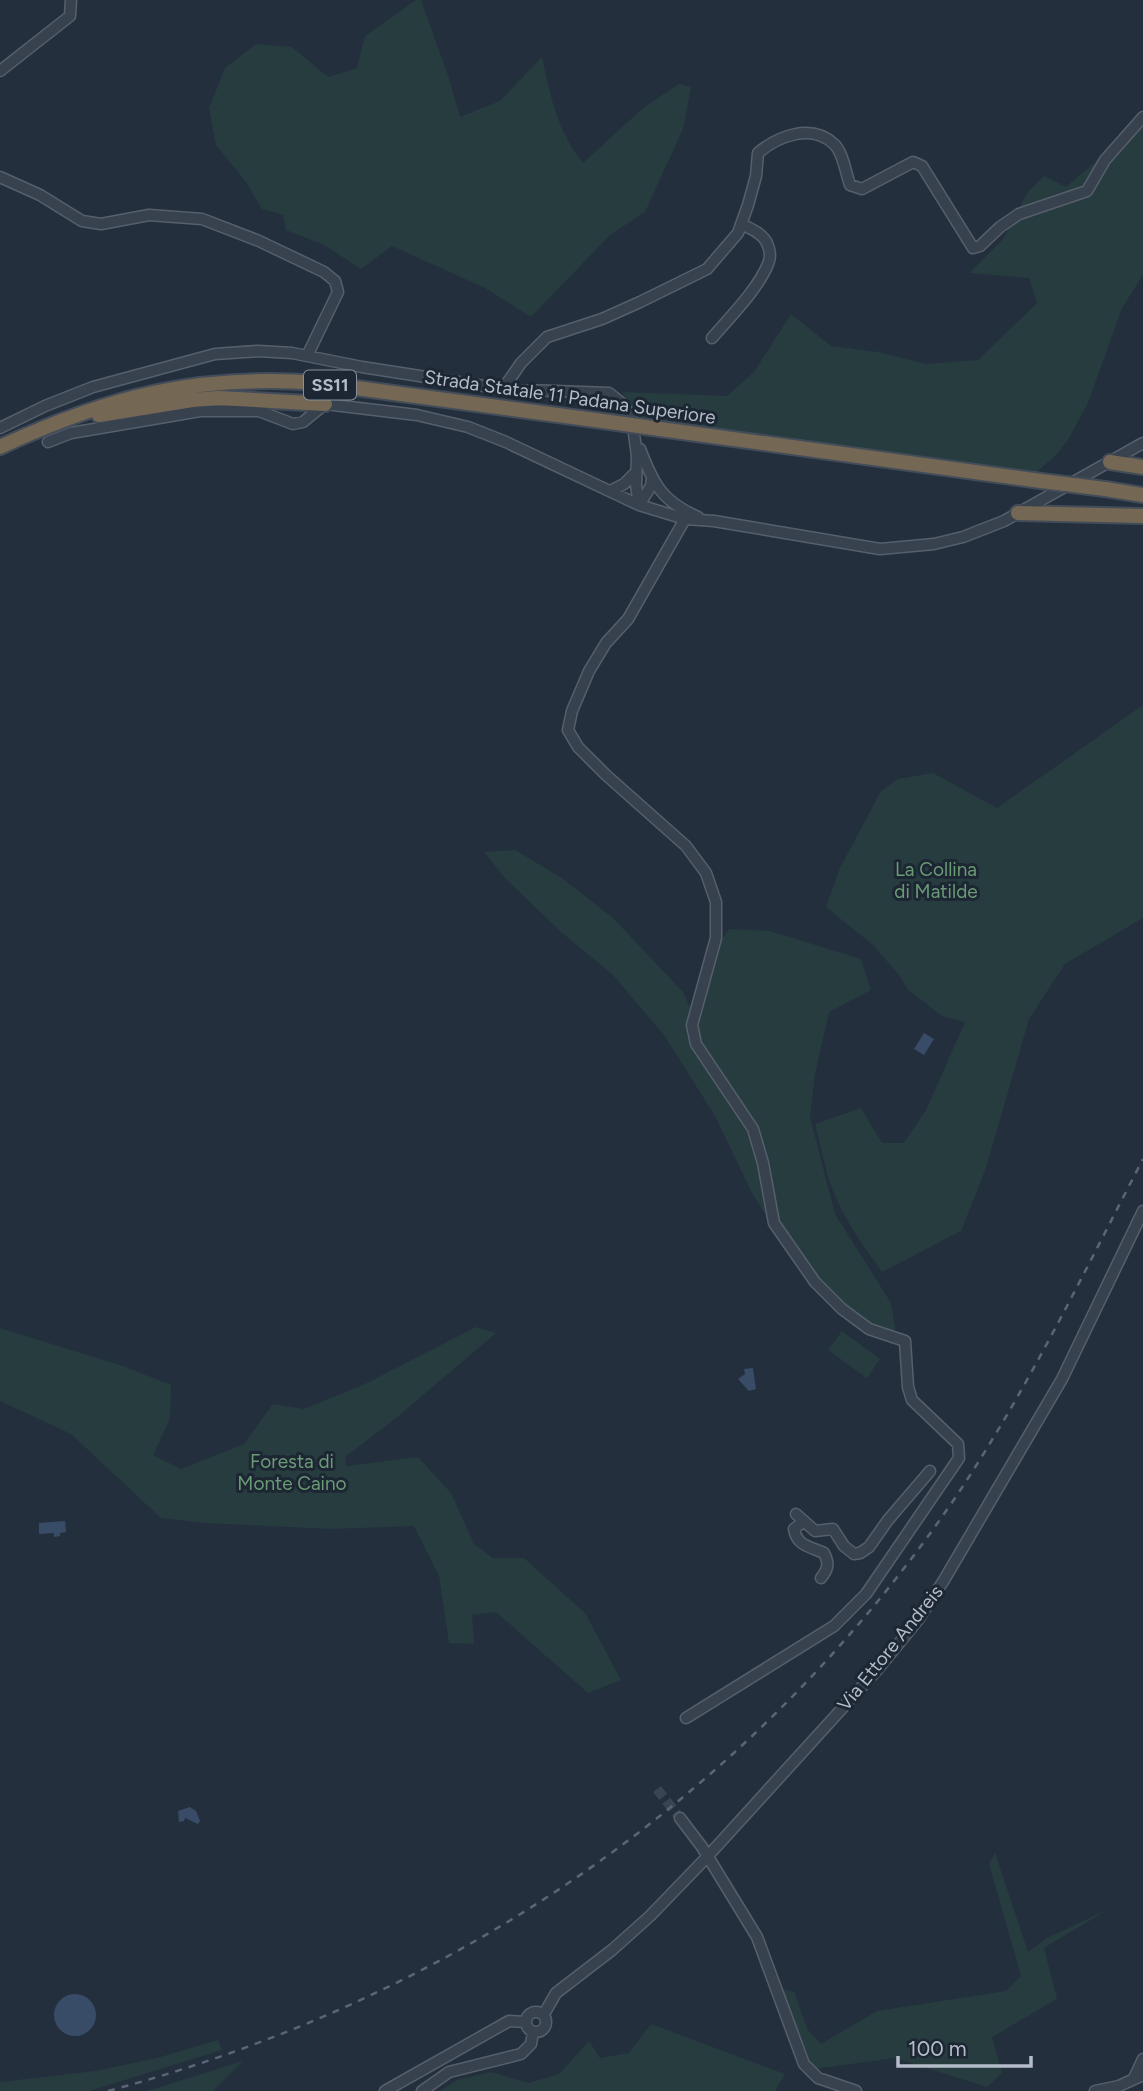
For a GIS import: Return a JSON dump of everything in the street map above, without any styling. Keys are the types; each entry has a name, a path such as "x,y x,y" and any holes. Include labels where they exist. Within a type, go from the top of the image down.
{"highway":[{"name":"Strada Statale 11 Padana Superiore","path":"0,447 103,405 161,391 211,383 286,381 388,392 1143,495"},
{"path":"53,424 142,406 192,400 250,399 325,404"},
{"path":"1110,462 1143,467"},
{"path":"1018,513 1143,516"}],"street":[{"path":"0,71 70,16 71,0"},
{"path":"503,389 521,363 547,337 640,303 707,269 738,233 756,176 758,153 772,141 792,133 820,136 836,145 850,185 862,189 913,162 922,166 973,247 980,246 1019,214 1087,191 1105,159 1143,117"},
{"path":"0,177 40,195 82,222 101,224 149,215 202,219 259,241 324,272 335,281 338,292 307,356"},
{"path":"712,338 768,266 768,244 757,232 741,224"},
{"path":"0,428 44,406 93,387 215,354 258,351 292,353 503,389 609,393 629,412 636,439 657,488 670,502 707,520"},
{"path":"521,363 520,375 526,390"},
{"path":"48,442 71,433 200,411 259,411 293,424 303,422 325,404 417,415 468,427 639,505 685,519 707,520 880,549 934,544 963,537 1018,513 1143,443"},
{"path":"636,439 639,505"},
{"path":"610,491 624,484 636,472"},
{"path":"639,505 652,478"},
{"path":"685,519 628,619 606,643 589,671 572,711 568,730 578,747 686,846 706,873 716,902 716,938 692,1025 696,1044 753,1129 763,1163 774,1223 815,1282 842,1309 869,1329 905,1341 908,1387 912,1401 958,1444 959,1458 866,1594 834,1626 686,1718"},
{"name":"Via Ettore Andreis","path":"544,2014 556,1993 612,1951 707,1857 878,1669 918,1620 1062,1378 1143,1211"},
{"path":"821,1578 828,1570 829,1562 824,1553 801,1544 796,1538 794,1529 800,1518 815,1531 833,1529 854,1554 860,1553 869,1547 930,1471"},
{"path":"680,1818 757,1937 804,2064 818,2078 856,2091"},
{"path":"526,2022 532,2012 544,2014 546,2025 541,2031 533,2032"},
{"path":"385,2091 509,2021 526,2022"},
{"path":"526,2022 533,2032"},
{"path":"422,2091 449,2072 521,2054 531,2044 533,2032"},
{"path":"1095,2091 1139,2077 1143,2059"}],"green space":[{"path":"416,0 421,0 460,117 500,101 542,57 561,126 583,163 643,108 679,84 691,87 683,129 645,212 610,235 531,317 485,288 392,246 361,269 324,245 286,230 283,215 262,209 246,182 216,145 209,108 225,68 256,44 292,47 328,77 357,68 365,36"},
{"path":"1143,128 1143,275 1122,308 1088,403 1058,453 1037,472 862,453 641,419 622,392 727,396 754,372 791,314 831,346 878,352 926,364 978,360 1037,303 1029,278 969,273 1003,239 1027,193 1044,176 1066,187 1131,132"},
{"name":"La Collina di Matilde","path":"1143,705 1143,918 1065,964 1029,1019 986,1168 961,1231 882,1272 838,1203 828,1177 815,1124 861,1108 882,1143 904,1143 926,1110 965,1022 942,1016 908,990 900,976 873,945 826,907 840,868 881,791 898,779 933,773 997,808"},
{"path":"515,850 562,878 613,918 683,992 692,1012 703,967 729,929 770,931 861,959 871,990 829,1012 815,1074 810,1117 835,1214 891,1303 897,1340 863,1330 802,1272 752,1193 715,1116 664,1035 612,974 561,932 505,878 484,852"},
{"name":"Foresta di Monte Caino","path":"476,1327 496,1333 395,1419 345,1457 346,1466 418,1457 451,1493 474,1544 493,1558 524,1558 585,1613 621,1680 588,1693 496,1612 472,1615 474,1644 449,1643 439,1576 414,1526 331,1529 205,1523 161,1518 71,1434 0,1401 0,1328 123,1366 171,1385 170,1419 153,1455 181,1469 244,1444 273,1404 304,1409 367,1383"},
{"path":"842,1331 880,1359 867,1378 828,1350"},
{"path":"995,1853 1028,1952 1047,1938 1107,1910 1044,1948 1057,1999 992,2037 1002,2073 987,2087 895,2058 814,2069 779,1988 794,1992 808,2030 821,2044 877,2011 1006,1991 1021,1976 989,1864"},
{"path":"651,2024 785,2074 775,2091 440,2091 457,2080 491,2072 529,2083 559,2074 589,2041 600,2058 629,2053"},
{"path":"218,2040 222,2050 89,2091 0,2091 0,2082 95,2071 157,2058"},
{"path":"243,2061 213,2091 147,2091"}],"water":[{"path":"924,1033 934,1039 924,1055 914,1049"},
{"path":"753,1368 756,1389 749,1391 738,1379 745,1374 744,1369"},
{"path":"65,1521 66,1532 60,1533 60,1536 54,1537 54,1533 39,1534 39,1523"},
{"path":"190,1807 196,1811 200,1821 198,1824 185,1818 179,1822 178,1811"},
{"path":"75,1994 90,2000 96,2015 90,2030 75,2036 60,2030 54,2015 60,2000"}],"tunnel":[{"path":"657,1789 680,1818"}],"railway":[{"path":"108,2091 235,2051 357,2002 473,1942 584,1872 687,1794 784,1705 873,1608 953,1501 1029,1376 1143,1159"}]}
